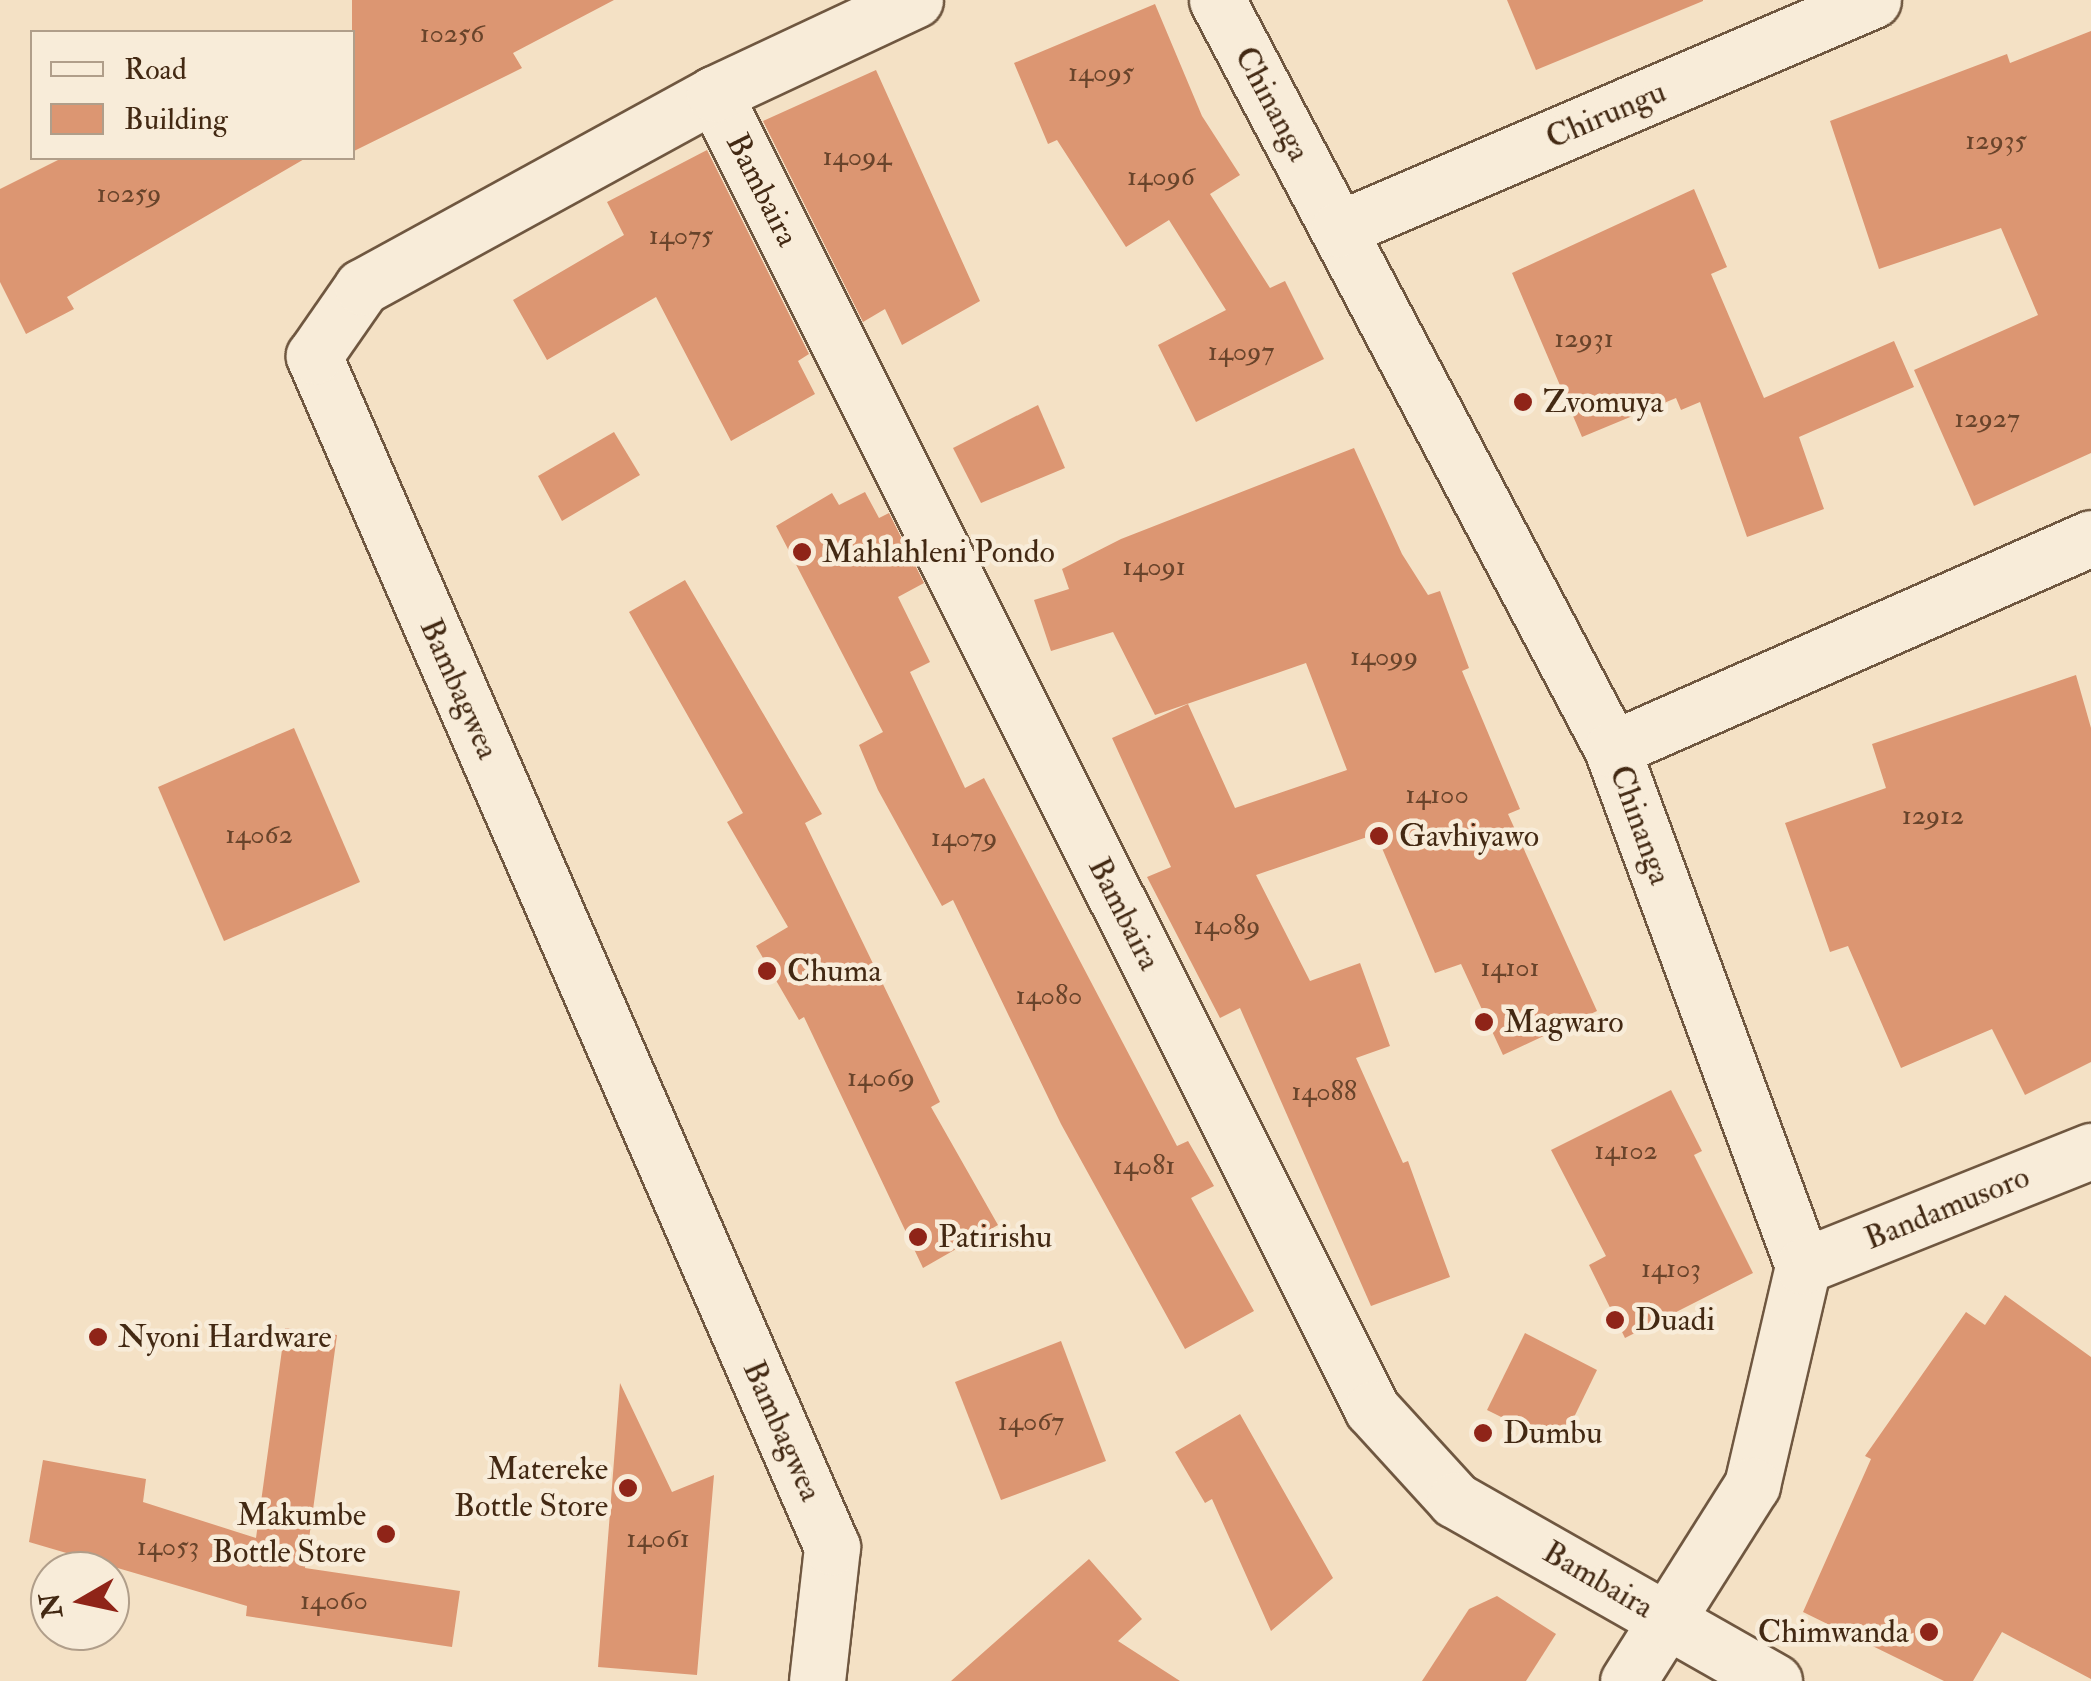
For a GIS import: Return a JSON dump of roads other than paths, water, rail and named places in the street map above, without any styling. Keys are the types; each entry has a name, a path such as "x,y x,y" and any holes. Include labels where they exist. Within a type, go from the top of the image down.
{"street":[{"name":"Bambagwea","path":"817,1681 832,1547 314,356 362,287 714,94 915,0"},
{"name":"Chinanga","path":"1217,0 1612,750 1804,1266"},
{"name":"Chirungu","path":"1339,229 1873,0"},
{"name":"Bambaira","path":"714,94 1372,1409 1455,1500 1774,1681"},
{"path":"1612,750 2091,538"},
{"name":"Bandamusoro","path":"1804,1266 2091,1150"},
{"path":"1628,1681 1664,1618 1752,1485 1804,1266"}],"place":[{"name":"Zvomuya","path":"1523,402"},
{"name":"Mahlahleni Pondo","path":"802,552"},
{"name":"Gavhiyawo","path":"1379,836"},
{"name":"Chuma","path":"767,971"},
{"name":"Magwaro","path":"1484,1022"},
{"name":"Patirishu","path":"918,1237"},
{"name":"Duadi","path":"1615,1320"},
{"name":"Nyoni Hardware","path":"98,1337"},
{"name":"Dumbu","path":"1483,1433"},
{"name":"Matereke Bottle Store","path":"628,1488"},
{"name":"Makumbe Bottle Store","path":"386,1534"},
{"name":"Chimwanda","path":"1929,1632"}]}
